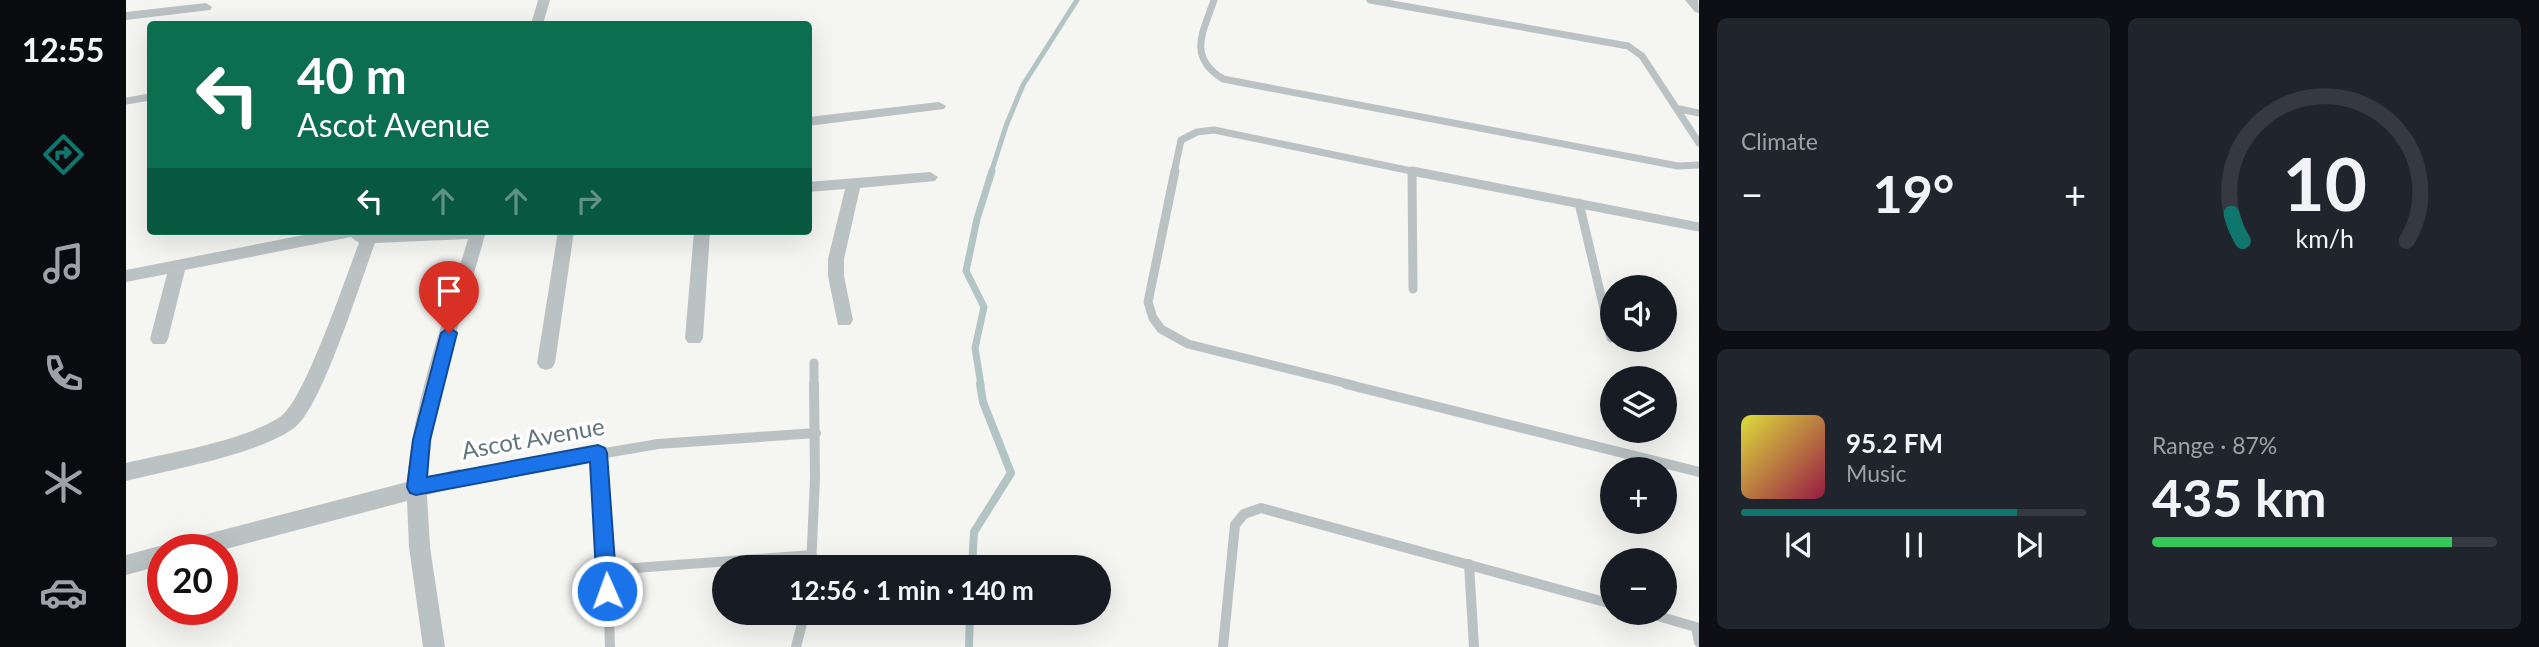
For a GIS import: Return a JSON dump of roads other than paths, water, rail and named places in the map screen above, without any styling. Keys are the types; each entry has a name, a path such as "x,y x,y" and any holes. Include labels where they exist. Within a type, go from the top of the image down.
{"street":[{"path":"538,21 544,0"},
{"path":"1691,0 1699,9"},
{"path":"126,16 190,4 206,7"},
{"path":"812,122 939,106"},
{"path":"812,187 930,177"},
{"path":"844,320 836,276 836,258 854,183"},
{"path":"126,276 327,235"},
{"path":"126,472 252,440 289,422 308,397 364,235"},
{"path":"434,647 416,487 421,440 431,398 477,235"},
{"path":"546,363 565,235"},
{"path":"694,338 702,235"},
{"path":"159,339 178,265"},
{"name":"Ascot Avenue","path":"238,535 459,478"},
{"path":"126,565 147,559"}],"lane":[{"path":"1214,0 1199,53 1201,62 1209,72 1223,79 1678,166 1699,165"},
{"path":"1370,0 1628,46 1642,56 1699,143"},
{"path":"126,101 147,98"},
{"path":"1679,109 1697,111"},
{"path":"1699,227 1412,172 1214,130 1191,132 1181,139 1148,302 1151,318 1165,333 1188,344 1699,472"},
{"path":"1412,172 1413,289"},
{"path":"1579,203 1600,289"},
{"path":"812,555 816,433 814,363"},
{"name":"Ascot Avenue","path":"459,478 658,444 816,433"},
{"path":"598,453 610,647"},
{"path":"1223,647 1235,526 1241,516 1252,509 1266,508 1600,601"},
{"path":"1469,564 1474,647"},
{"path":"607,570 712,565"},
{"path":"1677,622 1697,628 1699,642"},
{"path":"796,647 801,625"}],"waterway":[{"path":"991,173 1023,85 1077,0"},
{"path":"981,385 975,348 984,307 966,271 977,219 992,171"},
{"path":"973,555 974,532 1011,473 983,402 980,384"},
{"path":"969,647 970,625"}]}
